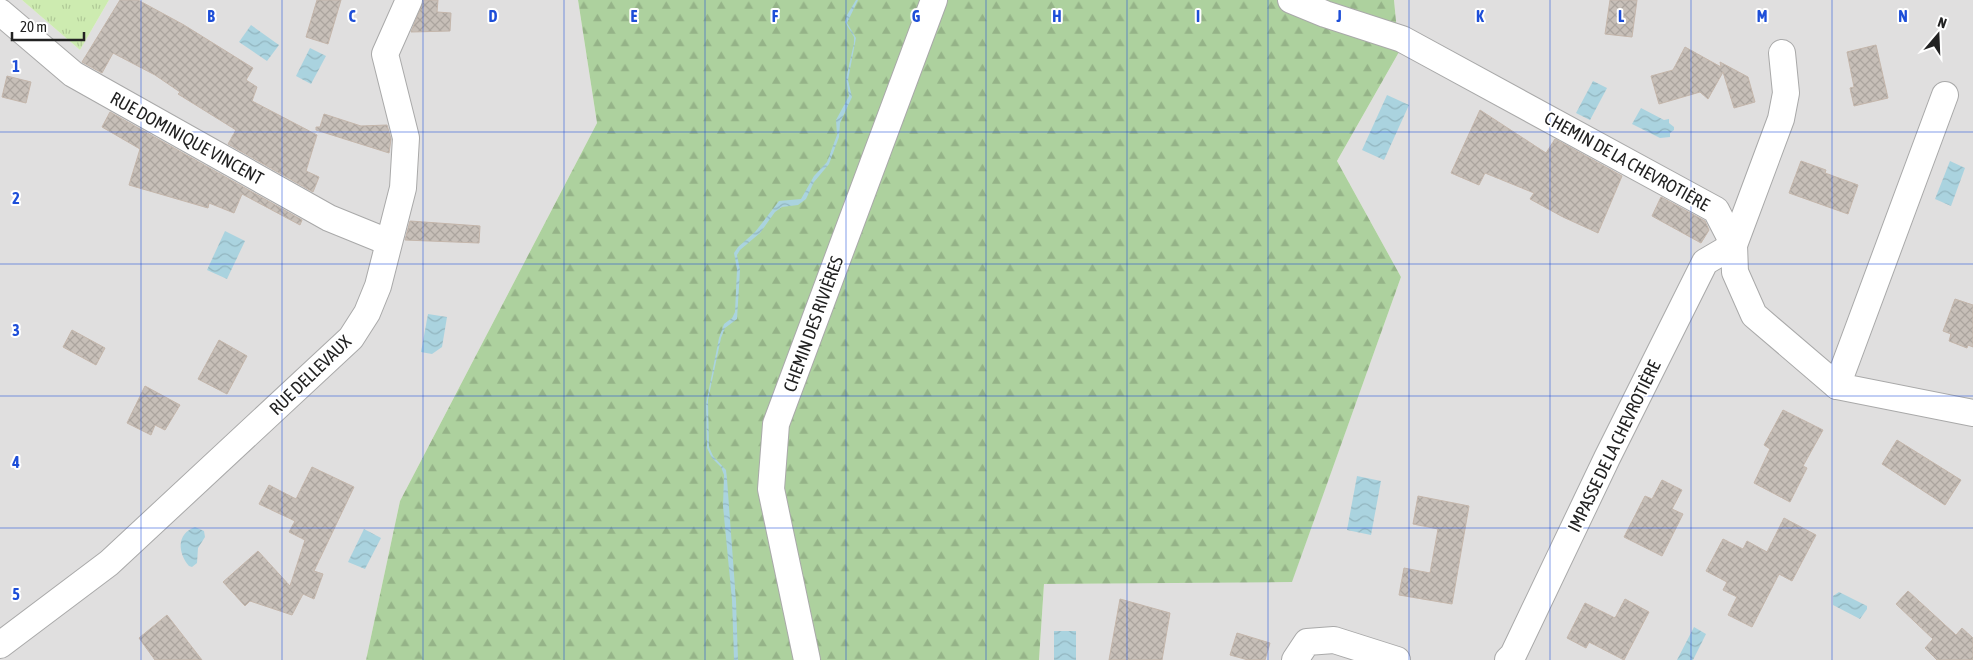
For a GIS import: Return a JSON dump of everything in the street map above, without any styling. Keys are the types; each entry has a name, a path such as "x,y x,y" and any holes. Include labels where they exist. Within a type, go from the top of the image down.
{"street":[{"name":"RUE DELLEVAUX","path":"0,645 109,563 351,338 367,313 378,286 403,188 406,138 385,54 409,0"},
{"name":"CHEMIN DES RIVIÈRES","path":"807,660 771,489 776,424 934,0"},
{"name":"CHEMIN DE LA CHEVROTIÈRE","path":"1291,0 1325,14 1402,39 1716,210 1734,245 1735,272 1754,315 1837,386 1973,414"},
{"name":"RUE DOMINIQUE VINCENT","path":"0,12 73,74 329,218 388,242"},
{"path":"1734,245 1781,119 1786,92 1782,53"},
{"path":"1837,386 1945,95"},
{"name":"IMPASSE DE LA CHEVROTIÈRE","path":"1508,660 1513,655 1607,458 1705,262 1734,245"},
{"path":"1295,660 1307,642 1334,640 1397,660"}],"shaded area":[{"path":"0,0 22,0 80,50 109,0 578,0 597,123 400,501 366,660 0,660"},
{"path":"1394,0 1973,0 1973,660 1039,660 1044,584 1292,581 1401,277 1337,161 1399,52"}],"green space":[{"path":"22,0 109,0 80,50"},
{"path":"578,0 1394,0 1399,52 1337,161 1401,277 1292,582 1044,584 1039,660 366,660 400,501 597,123"}],"water":[{"path":"856,0 858,0 847,23 856,38 848,80 852,97 840,123 839,137 829,164 814,182 806,199 798,205 782,207 775,212 760,233 740,250 737,255 740,270 737,319 725,328 721,338 708,400 709,447 713,456 726,470 727,479 736,601 738,660 734,660 732,600 723,506 724,475 721,467 712,458 707,448 706,404 719,338 724,324 732,318 735,312 737,269 734,253 755,232 779,201 801,199 814,176 827,162 837,135 836,120 849,96 846,79 854,37 845,22"},
{"path":"251,25 279,45 267,61 239,42"},
{"path":"310,48 326,56 311,84 296,76"},
{"path":"1593,81 1607,88 1590,120 1576,113"},
{"path":"1387,95 1409,105 1384,160 1362,150"},
{"path":"1641,108 1664,120 1669,119 1669,123 1674,127 1670,137 1660,138 1632,124"},
{"path":"1950,161 1965,168 1951,206 1935,199"},
{"path":"225,231 245,241 227,279 207,270"},
{"path":"428,314 447,317 442,347 432,354 421,352"},
{"path":"1357,476 1381,481 1371,535 1347,530"},
{"path":"195,527 204,531 205,537 198,548 197,563 192,567 185,561 181,544 185,534"},
{"path":"364,529 381,538 365,569 348,562"},
{"path":"1839,592 1867,606 1860,619 1833,605 1833,596"},
{"path":"1694,627 1706,634 1693,660 1677,660"},
{"path":"1054,631 1076,631 1076,660 1054,660"}],"building":[{"path":"120,0 138,0 184,25 253,68 246,80 257,87 252,101 317,135 306,171 319,177 313,192 228,144 236,130 178,94 180,92 155,75 113,53 102,73 82,62"},
{"path":"317,0 341,0 328,44 306,37"},
{"path":"424,0 438,0 437,12 451,13 450,31 411,32"},
{"path":"1610,0 1637,0 1632,37 1605,34"},
{"path":"1876,45 1888,98 1854,106 1850,88 1854,87 1847,52"},
{"path":"1685,47 1721,67 1720,62 1748,77 1755,102 1734,108 1723,72 1708,99 1700,92 1659,104 1651,76 1673,70"},
{"path":"7,76 31,82 26,103 2,97"},
{"path":"1480,110 1546,153 1555,139 1622,176 1598,233 1530,199 1534,193 1485,173 1479,185 1451,173"},
{"path":"110,112 302,220 300,225 242,194 234,213 209,203 208,208 129,185 140,149 102,127"},
{"path":"324,114 361,126 387,125 391,139 389,153 316,130 316,127 320,127"},
{"path":"1801,161 1826,170 1825,173 1858,185 1848,214 1789,193"},
{"path":"1661,197 1705,221 1709,230 1701,243 1652,216"},
{"path":"410,221 480,226 479,243 405,240"},
{"path":"1955,299 1973,305 1973,347 1968,345 1967,348 1949,341 1951,334 1943,331"},
{"path":"72,330 105,348 96,365 63,347"},
{"path":"219,340 247,356 227,394 198,379"},
{"path":"145,386 180,405 165,430 155,425 151,435 127,423"},
{"path":"1783,410 1823,430 1803,466 1807,468 1790,502 1754,483 1770,449 1764,445"},
{"path":"1897,440 1961,480 1945,505 1882,464"},
{"path":"312,467 354,487 314,571 323,574 314,599 303,594 292,615 250,601 245,606 223,582 258,551 290,586 305,540 289,532 295,521 259,504 269,485 296,499"},
{"path":"1662,480 1682,490 1672,509 1683,514 1662,556 1624,537 1645,496 1652,499"},
{"path":"1418,496 1469,506 1452,604 1399,595 1404,568 1430,573 1438,529 1413,524"},
{"path":"1784,518 1816,535 1792,581 1779,574 1752,627 1728,615 1737,597 1723,590 1727,582 1706,571 1723,539 1743,549 1747,541 1767,552"},
{"path":"1908,591 1956,635 1962,628 1973,638 1973,660 1937,660 1925,648 1933,639 1896,604"},
{"path":"1120,599 1170,613 1162,660 1109,660"},
{"path":"1625,599 1649,612 1624,660 1589,642 1586,648 1567,638 1585,603 1615,618"},
{"path":"167,615 202,660 155,660 139,638"},
{"path":"1237,633 1270,643 1265,660 1248,660 1230,655"}]}
